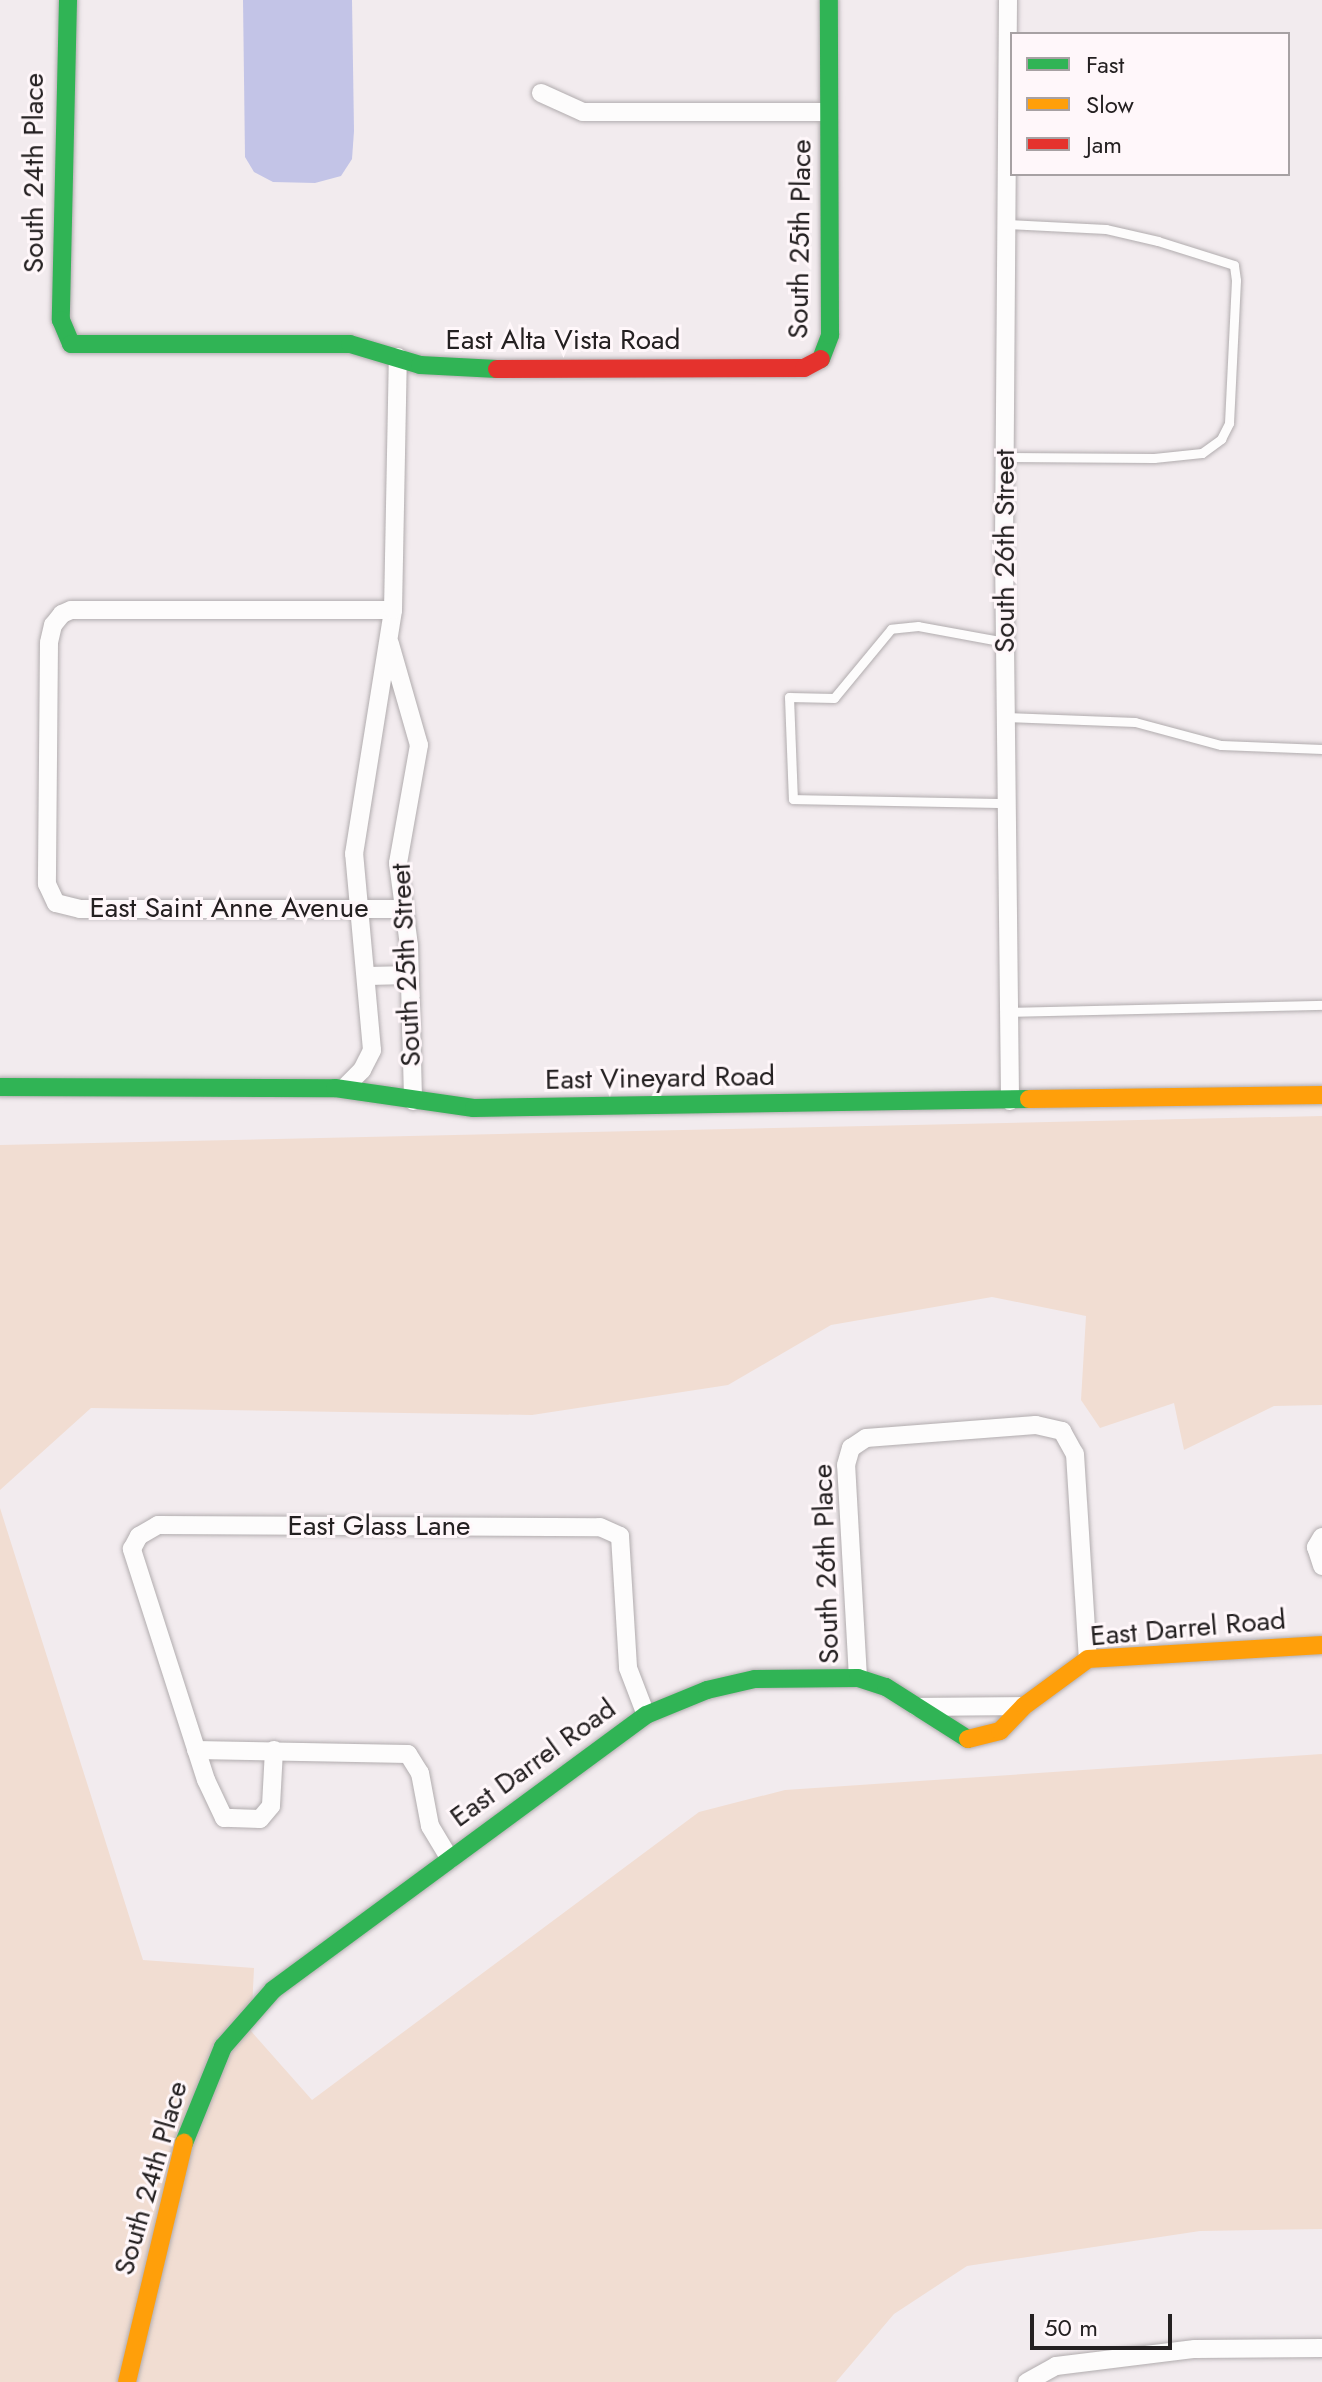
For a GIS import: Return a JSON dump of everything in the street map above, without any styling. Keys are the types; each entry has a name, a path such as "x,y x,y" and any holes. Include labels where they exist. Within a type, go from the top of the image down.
{"street":[{"name":"South 24th Place","path":"68,0 61,320 63,334 71,344"},
{"path":"541,93 583,112 829,112 829,0"},
{"name":"South 26th Street","path":"1008,0 1005,642 1010,1101"},
{"name":"South 25th Place","path":"817,363 827,353 830,335 829,112"},
{"name":"East Alta Vista Road","path":"71,344 350,344 461,369 804,368 817,363"},
{"name":"South 25th Street","path":"343,1089 362,1070 372,1050 356,825 381,671 390,644 398,357"},
{"name":"East Saint Anne Avenue","path":"393,610 71,610 62,614 49,643 47,884 56,903 80,909 402,909"},
{"name":"South 25th Street","path":"390,644 419,745 398,863 410,975 413,1101"},
{"path":"368,976 410,975"},
{"name":"East Vineyard Road","path":"0,1087 343,1089 474,1108 1322,1095"},
{"name":"South 26th Place","path":"858,1678 846,1465 851,1448 866,1438 1036,1425 1062,1431 1075,1454 1088,1659"},
{"name":"East Glass Lane","path":"196,1750 132,1549 139,1536 158,1525 600,1527 620,1536 628,1668 646,1715"},
{"path":"1322,1537 1316,1547 1322,1566"},
{"name":"East Darrel Road","path":"196,1750 408,1754 420,1773 430,1826 450,1859 646,1715 707,1690 755,1679 858,1678 886,1687 954,1735 974,1741 1000,1731 1024,1706 1088,1659 1322,1645"},
{"path":"917,1707 1024,1706"},
{"path":"196,1750 216,1806 224,1818 240,1822 260,1819 271,1806 274,1750"},
{"name":"South 24th Place","path":"127,2382 188,2128 223,2047 273,1990 450,1859"},
{"path":"1028,2380 1056,2366 1195,2349 1322,2348"}],"lane":[{"path":"1005,457 1154,458 1202,453 1221,439 1229,423 1236,280 1234,265 1158,241 1106,229 1007,224"},
{"path":"1005,642 918,626 891,629 834,698 789,697 793,799 1007,803"},
{"path":"1006,717 1135,722 1221,745 1322,749"},
{"path":"1009,1012 1322,1005"}],"shaded area":[{"path":"1322,1116 1322,1405 1274,1406 1184,1450 1174,1403 1100,1428 1081,1400 1086,1316 992,1297 831,1325 728,1385 532,1415 91,1408 0,1490 0,1145"},
{"path":"0,1508 143,1960 254,1968 251,2031 312,2100 699,1812 785,1790 1322,1754 1322,2229 1200,2231 967,2266 894,2314 836,2382 0,2382"}],"water":[{"path":"243,0 352,0 354,131 352,159 341,176 315,183 273,182 254,172 245,157"}],"traffic: fast":[{"path":"68,0 61,320 71,344 350,344 420,365 497,369"},
{"path":"821,359 830,335 829,0"},
{"path":"0,1087 335,1088 474,1108 1029,1099"},
{"path":"184,2143 223,2047 273,1990 646,1715 707,1690 755,1679 858,1678 886,1687 968,1739"}],"traffic: slow":[{"path":"1029,1099 1322,1095"},
{"path":"968,1739 1000,1731 1024,1706 1088,1659 1322,1645"},
{"path":"127,2382 184,2143"}],"traffic: jam":[{"path":"497,369 804,368 821,359"}]}
